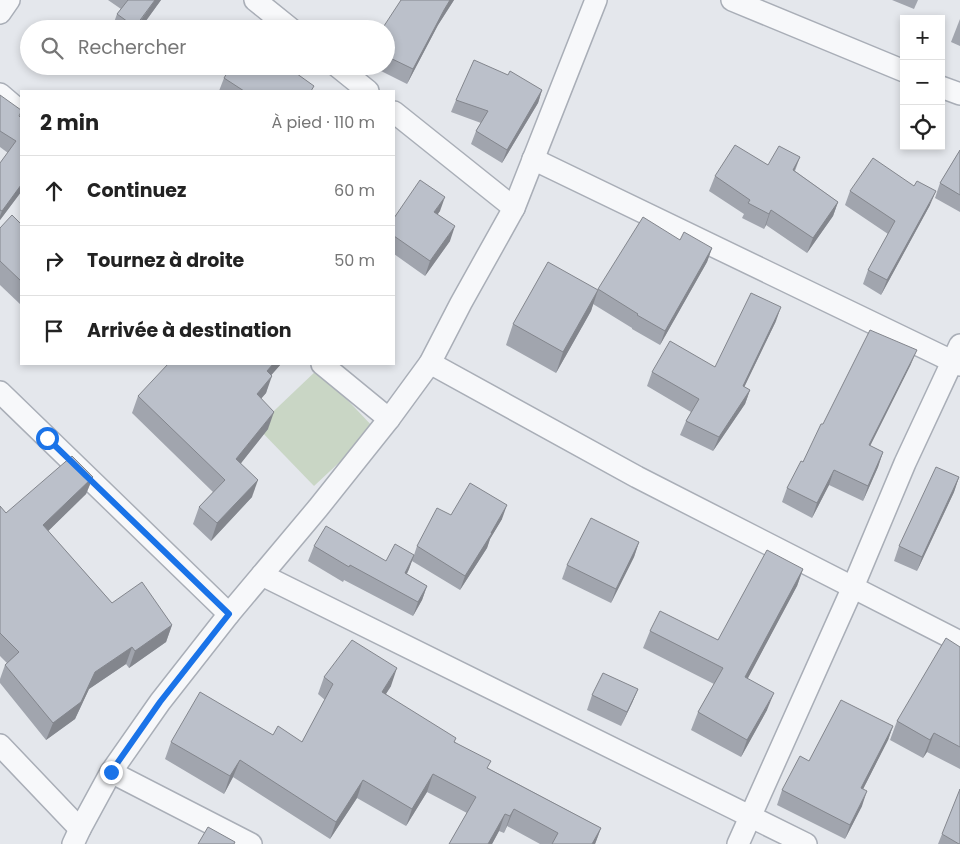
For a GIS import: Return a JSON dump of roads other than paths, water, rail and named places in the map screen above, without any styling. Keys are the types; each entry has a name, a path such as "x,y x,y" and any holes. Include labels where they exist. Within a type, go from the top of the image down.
{"street":[{"path":"0,13 9,0"},
{"path":"255,0 280,20"},
{"path":"0,745 77,836 111,772 160,702 229,614 318,508 389,419 430,363 514,208 596,0"},
{"path":"732,0 900,69"},
{"path":"348,75 367,90"},
{"path":"945,88 960,94"},
{"path":"0,94 20,111"},
{"path":"395,113 514,208"},
{"path":"533,159 957,357 905,463 853,587 738,844"},
{"path":"430,363 637,477 960,642"},
{"path":"323,365 389,419"},
{"path":"0,392 229,614"},
{"path":"262,575 806,844"},
{"path":"111,772 251,844"}]}
